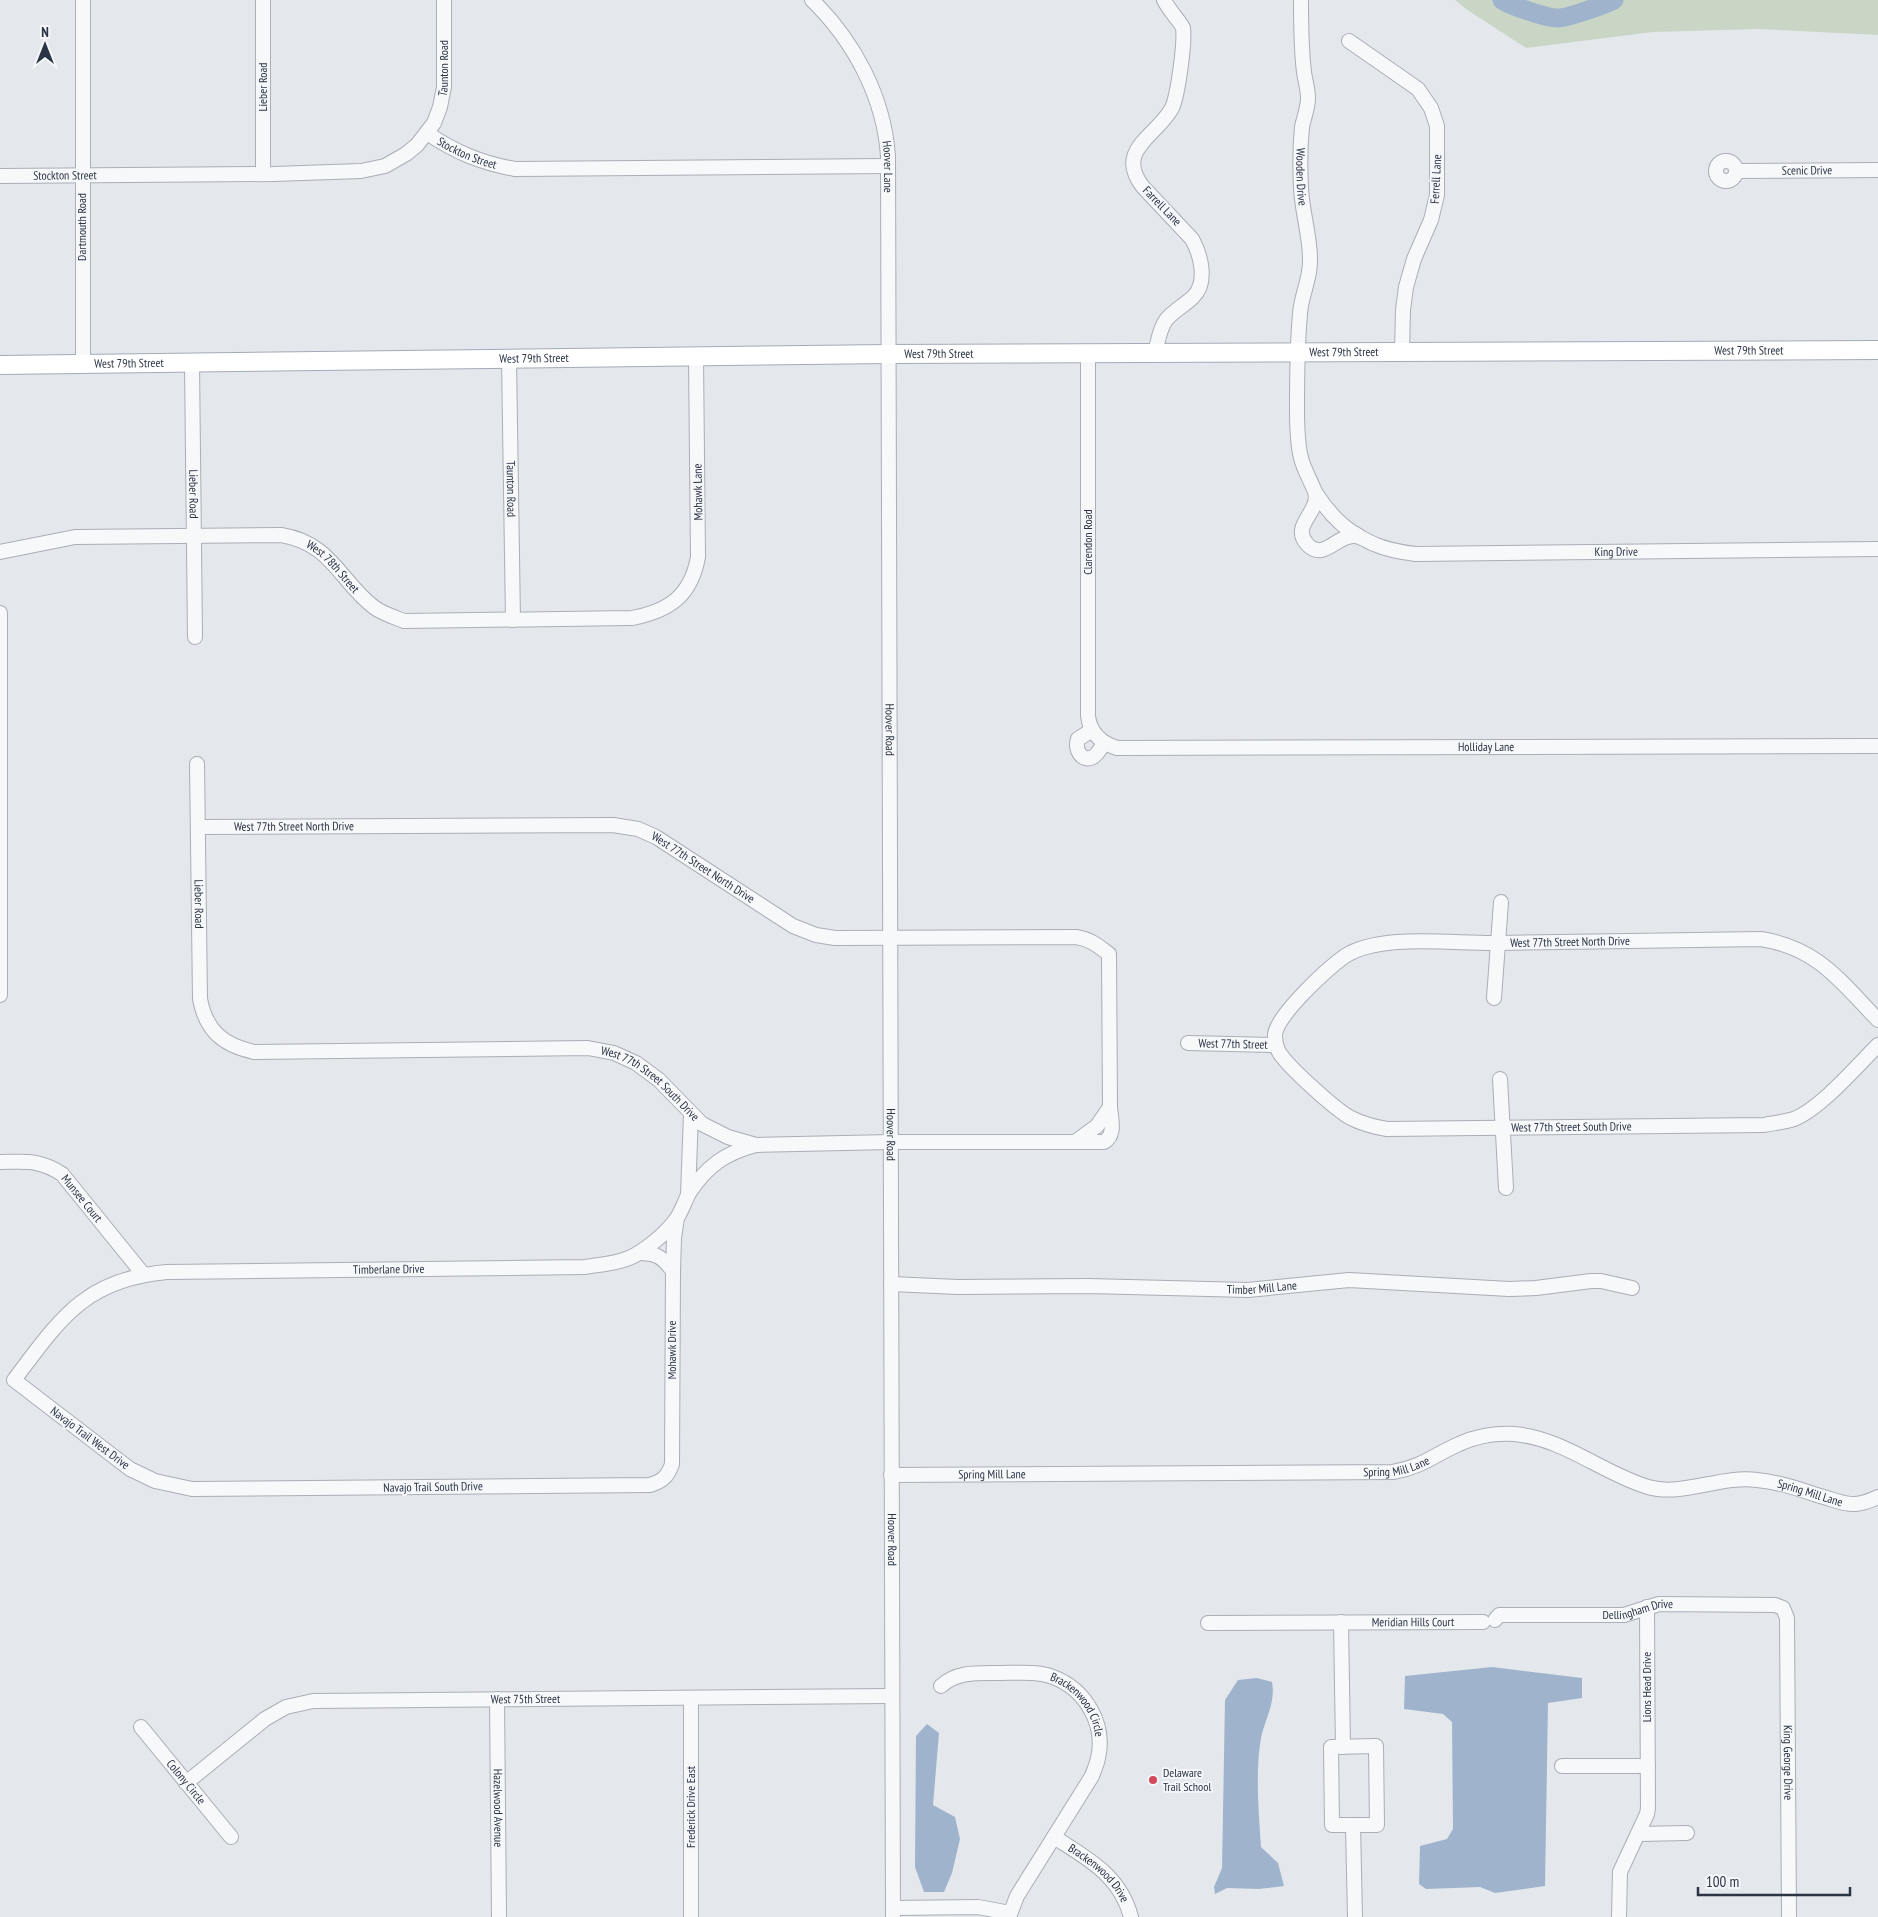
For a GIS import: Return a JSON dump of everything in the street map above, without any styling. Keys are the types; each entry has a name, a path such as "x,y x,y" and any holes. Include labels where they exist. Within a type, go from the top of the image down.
{"main road":[{"name":"West 79th Street","path":"0,365 889,354 1878,350"}],"street":[{"name":"Dartmouth Road","path":"82,0 82,364"},
{"name":"Lieber Road","path":"263,0 263,174"},
{"name":"Taunton Road","path":"427,133 438,113 443,92 444,0"},
{"name":"Hoover Lane","path":"812,0 841,33 856,57 869,82 882,118 887,142 888,166 889,354"},
{"name":"Farrell Lane","path":"1155,353 1162,327 1172,314 1198,291 1202,274 1197,247 1192,239 1143,187 1134,169 1137,149 1165,118 1173,106 1176,96 1182,54 1183,28 1168,9 1164,0"},
{"name":"Wooden Drive","path":"1298,352 1300,308 1309,276 1310,260 1301,186 1302,135 1308,97 1303,63 1300,0"},
{"name":"Ferrell Lane","path":"1349,41 1418,89 1431,108 1438,130 1437,195 1431,220 1414,259 1406,287 1403,306 1402,352"},
{"name":"Stockton Street","path":"0,176 263,174 361,171 376,169 394,162 406,154 427,133 446,146 468,157 496,166 515,169 888,166"},
{"name":"Scenic Drive","path":"1736,171 1878,170"},
{"name":"King Drive","path":"1298,352 1296,374 1298,442 1306,476 1333,516 1353,533 1387,549 1414,554 1878,549"},
{"name":"Clarendon Road","path":"1088,353 1088,713 1098,737"},
{"name":"Hoover Road","path":"889,354 893,1912"},
{"name":"Mohawk Lane","path":"658,612 678,598 686,588 695,571 698,557 696,357"},
{"name":"Taunton Road","path":"509,359 513,620"},
{"name":"Lieber Road","path":"192,363 195,636"},
{"path":"1315,492 1315,504 1311,513 1304,521 1301,530 1302,537 1308,545 1322,550 1330,548 1344,537 1359,536"},
{"name":"West 78th Street","path":"0,552 75,537 281,535 304,541 324,554 373,606 390,616 404,621 632,618 658,612"},
{"path":"0,612 0,995"},
{"path":"1081,736 1098,737 1095,756 1090,758 1084,757 1079,753 1076,746 1081,736"},
{"name":"Holliday Lane","path":"1098,737 1117,748 1878,746"},
{"name":"Lieber Road","path":"197,764 200,999 205,1018 220,1038"},
{"name":"West 77th Street North Drive","path":"198,827 613,825 638,829 656,837 802,930 816,935 835,938 1076,937 1092,941 1109,954 1110,1107"},
{"path":"1494,998 1501,902"},
{"name":"West 77th Street North Drive","path":"1276,1042 1276,1030 1280,1022 1300,996 1345,956 1362,948 1390,942 1498,943 1761,938 1777,941 1802,950 1827,967 1844,982 1878,1020"},
{"name":"West 77th Street South Drive","path":"220,1038 230,1044 254,1052 601,1049 624,1056 644,1067 702,1124 728,1137 756,1145 891,1142 1104,1142 1110,1138 1112,1132 1110,1107"},
{"name":"West 77th Street South Drive","path":"1276,1042 1286,1061 1337,1109 1363,1124 1387,1129 1764,1125 1780,1123 1804,1114 1816,1105 1878,1045"},
{"name":"West 77th Street","path":"1188,1043 1276,1042"},
{"path":"1500,1080 1506,1188"},
{"path":"1075,1142 1097,1126 1110,1107"},
{"path":"688,1195 691,1114"},
{"name":"Timberlane Drive","path":"14,1380 54,1327 70,1310 94,1292 111,1284 144,1274 167,1272 585,1267 620,1261 639,1253 677,1218 688,1195 701,1177 714,1164 727,1155 756,1145"},
{"name":"Munsee Court","path":"0,1162 39,1163 49,1166 62,1174 144,1274"},
{"name":"Mohawk Drive","path":"663,1480 672,1464 673,1271 677,1218"},
{"path":"639,1253 652,1253 658,1256 673,1271"},
{"name":"Timber Mill Lane","path":"891,1284 903,1283 958,1287 1088,1286 1248,1290 1349,1280 1509,1289 1601,1281 1632,1288"},
{"name":"Navajo Trail West Drive","path":"14,1380 130,1469 162,1483 201,1489"},
{"name":"Spring Mill Lane","path":"891,1475 1393,1472 1407,1470 1424,1464 1458,1444 1471,1439 1498,1434 1514,1434 1548,1440 1635,1483 1657,1489 1672,1489 1754,1479 1776,1482 1843,1503 1857,1504 1878,1497"},
{"name":"Navajo Trail South Drive","path":"201,1489 650,1485 663,1480"},
{"name":"Dellingham Drive","path":"1489,1621 1499,1615 1624,1615 1658,1604 1775,1605 1783,1608"},
{"name":"Lions Head Drive","path":"1619,1917 1619,1877 1648,1808 1647,1607"},
{"name":"King George Drive","path":"1783,1608 1787,1618 1789,1917"},
{"name":"Meridian Hills Court","path":"1208,1623 1489,1621"},
{"path":"1341,1622 1342,1747"},
{"name":"Brackenwood Circle","path":"941,1686 947,1680 975,1673 1039,1674 1053,1677 1066,1683 1087,1702 1098,1729 1100,1743 1092,1776 1017,1896 1009,1915"},
{"name":"West 75th Street","path":"186,1783 265,1718 295,1704 314,1701 892,1696"},
{"name":"Frederick Drive East","path":"690,1698 691,1917"},
{"name":"Hazelwood Avenue","path":"497,1699 499,1917"},
{"name":"Colony Circle","path":"141,1727 231,1837"},
{"path":"1376,1746 1377,1825 1353,1825 1332,1825 1331,1747 1376,1746"},
{"path":"1562,1766 1648,1766"},
{"path":"1353,1825 1355,1917"},
{"path":"1638,1834 1687,1833"},
{"name":"Brackenwood Drive","path":"1054,1837 1105,1872 1124,1898 1131,1917"},
{"path":"893,1912 978,1907 1009,1915"}],"green space":[{"path":"1455,0 1878,0 1878,35 1758,29 1653,32 1526,48"}],"water":[{"path":"1492,1667 1582,1678 1582,1698 1548,1703 1545,1886 1495,1893 1480,1887 1426,1889 1419,1884 1420,1846 1447,1839 1453,1829 1452,1722 1443,1714 1404,1709 1405,1676"},
{"path":"1257,1678 1272,1682 1273,1689 1273,1697 1259,1751 1258,1793 1261,1847 1278,1863 1284,1886 1259,1889 1227,1888 1215,1894 1214,1887 1222,1868 1225,1700 1238,1680"},
{"path":"927,1724 939,1733 933,1805 955,1817 960,1839 952,1873 944,1892 924,1892 915,1867 916,1736"}],"waterway":[{"path":"1502,0 1529,11 1558,18 1577,14 1614,0"}],"place":[{"name":"Delaware Trail School","path":"1153,1780"}]}
